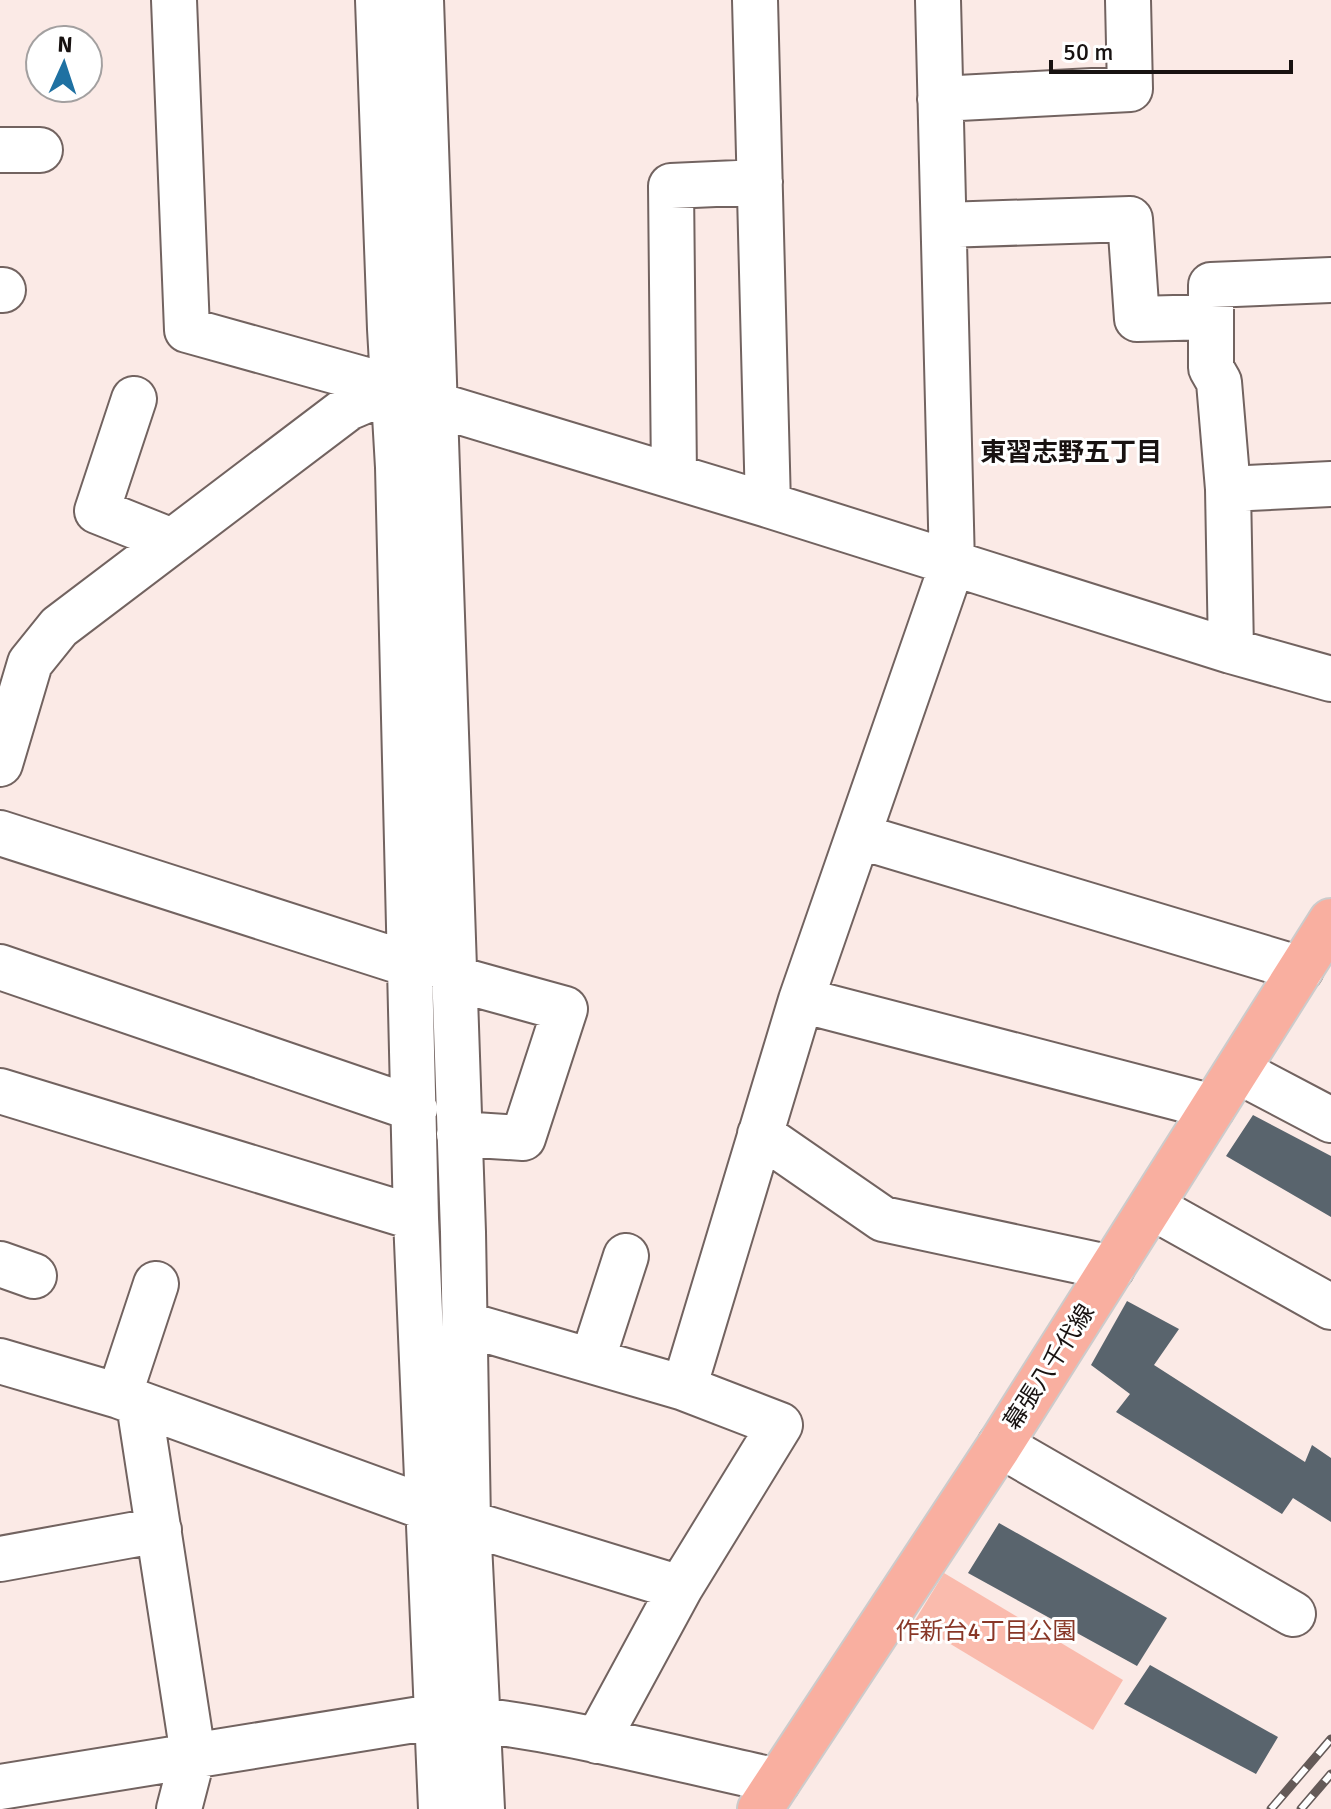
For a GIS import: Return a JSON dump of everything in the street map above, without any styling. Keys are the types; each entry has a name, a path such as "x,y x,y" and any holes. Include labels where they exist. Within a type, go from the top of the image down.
{"main road":[{"name":"幕張八千代線","path":"769,1795 1000,1445 1331,921"}],"street":[{"path":"174,0 187,330 415,396 952,565 1331,679"},
{"path":"378,0 390,329 415,396 453,978 465,1324 448,1516"},
{"path":"421,0 408,964 415,1109 416,1218 448,1516 458,1718 482,1809"},
{"path":"755,0 768,505"},
{"path":"684,1388 801,1000 952,565 938,0"},
{"path":"940,99 1130,89 1128,0"},
{"path":"674,476 671,186 760,182"},
{"path":"944,225 1130,219 1137,319 1211,317"},
{"path":"1231,651 1228,489 1219,382 1211,368 1211,285 1331,280"},
{"path":"0,764 30,663 59,627 348,408 415,396"},
{"path":"134,399 97,511 172,541"},
{"path":"1228,489 1331,484"},
{"path":"0,833 408,964"},
{"path":"858,836 1301,969"},
{"path":"0,967 415,1109"},
{"path":"453,978 565,1009 523,1138 459,1134"},
{"path":"801,1000 1213,1107"},
{"path":"1238,1071 1331,1120"},
{"path":"0,1091 416,1218"},
{"path":"760,1134 883,1219 1112,1268"},
{"path":"1152,1207 1331,1307"},
{"path":"592,1361 626,1256"},
{"path":"156,1284 129,1400 159,1530 193,1755 179,1809"},
{"path":"465,1324 684,1388 780,1425 680,1588 597,1741"},
{"path":"0,1361 129,1400 448,1516 680,1588"},
{"path":"1000,1445 1293,1614"},
{"path":"0,1559 159,1530"},
{"path":"441,1809 458,1718"},
{"path":"0,1787 193,1755 458,1718 597,1741 769,1795"}],"green space":[{"name":"作新台4丁目公園","path":"944,1573 1123,1680 1093,1730 914,1622"}],"building":[{"path":"1253,1115 1331,1156 1331,1217 1226,1156"},
{"path":"1127,1301 1179,1329 1154,1365 1305,1462 1312,1445 1331,1458 1331,1522 1293,1498 1282,1514 1116,1412 1130,1394 1091,1365"},
{"path":"999,1523 1167,1618 1137,1666 968,1573"},
{"path":"1150,1665 1278,1737 1256,1774 1124,1704"}],"railway":[{"path":"1271,1809 1331,1739"},
{"path":"1301,1809 1331,1774"}],"district":[{"name":"東習志野五丁目","path":"1071,453"}]}
